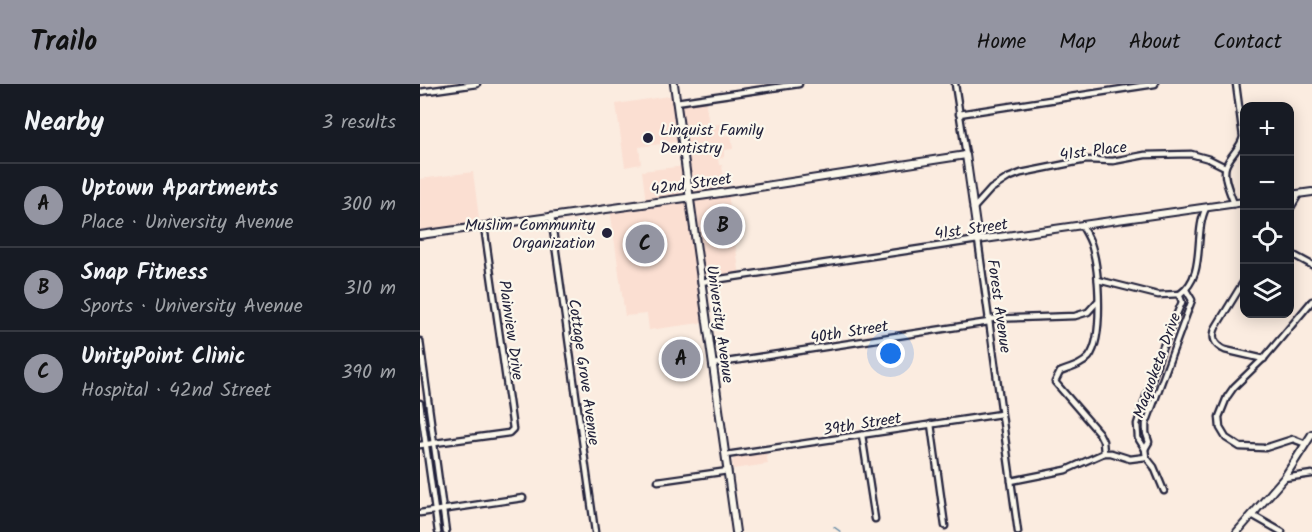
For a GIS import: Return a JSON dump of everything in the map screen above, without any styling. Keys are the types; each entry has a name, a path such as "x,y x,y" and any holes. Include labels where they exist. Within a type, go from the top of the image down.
{"street":[{"path":"420,92 477,84"},
{"name":"University Avenue","path":"674,84 736,532"},
{"path":"676,102 799,84"},
{"name":"Forest Avenue","path":"955,84 1018,532"},
{"path":"959,114 1155,84"},
{"path":"1234,204 1225,167 1243,137 1236,84"},
{"name":"41st Place","path":"973,209 991,189 1008,177 1086,160 1113,161 1145,155 1191,154 1225,167"},
{"name":"42nd Street","path":"420,235 966,155"},
{"path":"1294,195 1312,192"},
{"path":"1294,202 1299,194"},
{"name":"41st Street","path":"701,282 1240,203"},
{"path":"1098,280 1158,295 1179,294 1186,290 1195,273 1201,218 1206,208"},
{"name":"Cottage Grove Avenue","path":"550,216 595,532"},
{"name":"Plainview Drive","path":"434,443 506,433 512,431 514,426 484,226"},
{"path":"1082,226 1092,245 1098,280 1096,339 1093,350 1084,362 1058,374 1055,382 1099,433 1103,441 1104,453"},
{"path":"1294,255 1312,265"},
{"path":"1240,289 1216,327 1214,341 1224,350 1264,359"},
{"name":"Maquoketa Drive","path":"1145,449 1149,442 1146,424 1192,300 1186,290"},
{"name":"Maquoketa Drive","path":"1164,490 1138,438 1137,424 1162,349 1182,302 1179,294"},
{"name":"40th Street","path":"713,364 989,320 1075,316 1088,312 1098,300"},
{"path":"1306,444 1293,439 1265,448 1235,445 1223,433 1220,417 1227,397 1264,359 1312,301"},
{"path":"420,341 446,532"},
{"path":"420,403 423,445 438,532"},
{"name":"39th Street","path":"726,455 1002,414"},
{"path":"931,424 945,526"},
{"path":"1237,532 1284,478 1312,434"},
{"path":"862,435 874,519"},
{"path":"423,445 434,443"},
{"path":"1011,481 1066,470 1104,453 1130,459 1146,457"},
{"path":"658,481 728,471"},
{"path":"1284,478 1312,474"},
{"path":"420,513 523,498"},
{"path":"1252,515 1282,532"}],"shaded area":[{"path":"675,95 676,102 705,98 709,125 720,124 722,136 731,135 733,149 724,150 724,157 718,159 719,165 722,165 728,192 740,277 701,282 707,322 649,330 647,314 625,316 610,208 646,203 642,171 685,166 681,141 639,147 641,164 625,167 616,104"},
{"path":"473,172 480,226 420,235 420,179"},
{"path":"766,452 768,464 733,469 732,462 735,457"}],"waterway":[{"path":"834,527 841,532"}],"place":[{"name":"Linquist Family Dentistry","path":"648,138"},
{"name":"Snap Fitness","path":"723,226"},
{"name":"Muslim Community Organization","path":"607,233"},
{"name":"UnityPoint Clinic","path":"645,244"},
{"name":"Uptown Apartments","path":"681,359"}]}
